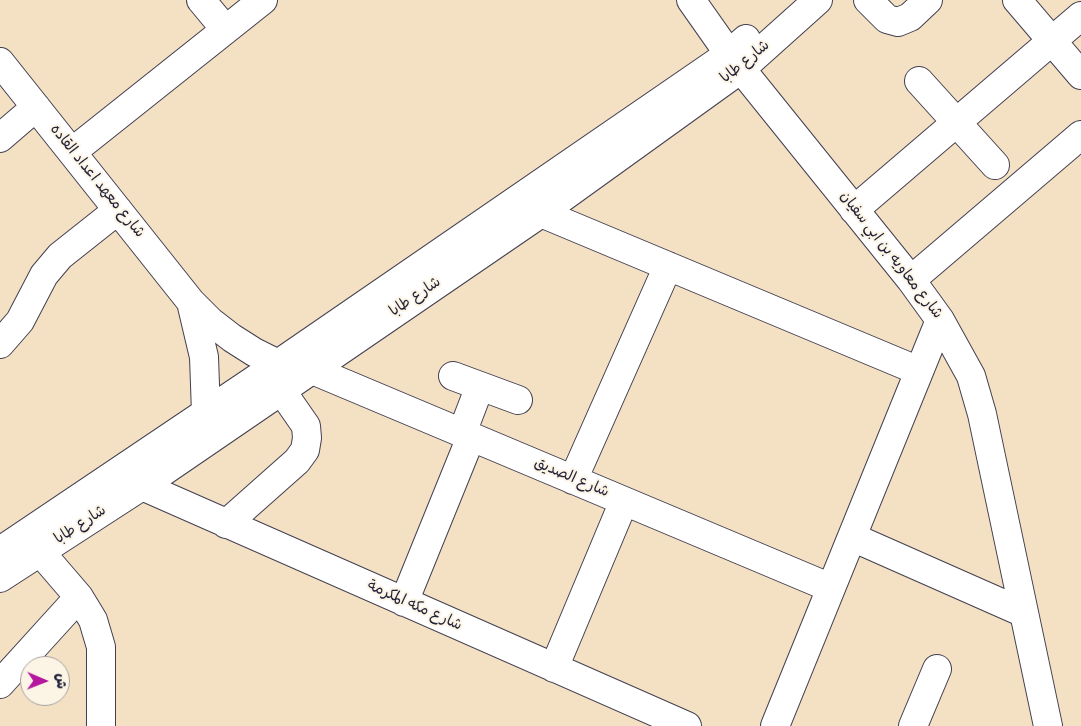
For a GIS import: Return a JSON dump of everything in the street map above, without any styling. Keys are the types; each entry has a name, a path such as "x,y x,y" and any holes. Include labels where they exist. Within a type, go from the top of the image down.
{"street":[{"path":"201,0 224,29"},
{"path":"72,152 262,0"},
{"name":"شارع معاويه بن ابي سفيان","path":"691,0 735,62 911,280 940,320 971,376 982,414 1048,725"},
{"name":"شارع طابا","path":"0,551 34,543 142,486 280,377 735,62 790,0"},
{"name":"شارع طابا","path":"0,578 34,543 206,413 280,377 310,370 541,212 818,0"},
{"path":"868,0 887,19 898,22 910,18 928,0"},
{"path":"1017,0 1081,75"},
{"path":"854,210 1081,16"},
{"name":"شارع معهد اعداد القاده","path":"0,62 191,302 210,321 254,352 280,377"},
{"path":"920,82 995,165"},
{"path":"0,138 36,107"},
{"path":"911,280 1081,135"},
{"path":"0,344 20,321 44,275 60,256 118,210"},
{"path":"541,212 919,371"},
{"path":"574,480 668,266"},
{"name":"شارع معهد اعداد القاده","path":"191,302 204,357 206,413"},
{"path":"775,726 940,320"},
{"name":"شارع الصديق","path":"310,370 831,588"},
{"path":"453,376 518,400"},
{"path":"226,524 297,461 305,450 306,426 280,377"},
{"path":"404,602 467,435 480,386"},
{"name":"شارع مكه المكرمة","path":"142,486 686,726"},
{"path":"554,668 624,501"},
{"path":"852,537 1024,613"},
{"path":"34,543 79,598 93,620 101,647 101,726"},
{"path":"0,684 79,598"},
{"path":"913,726 937,669"}]}
